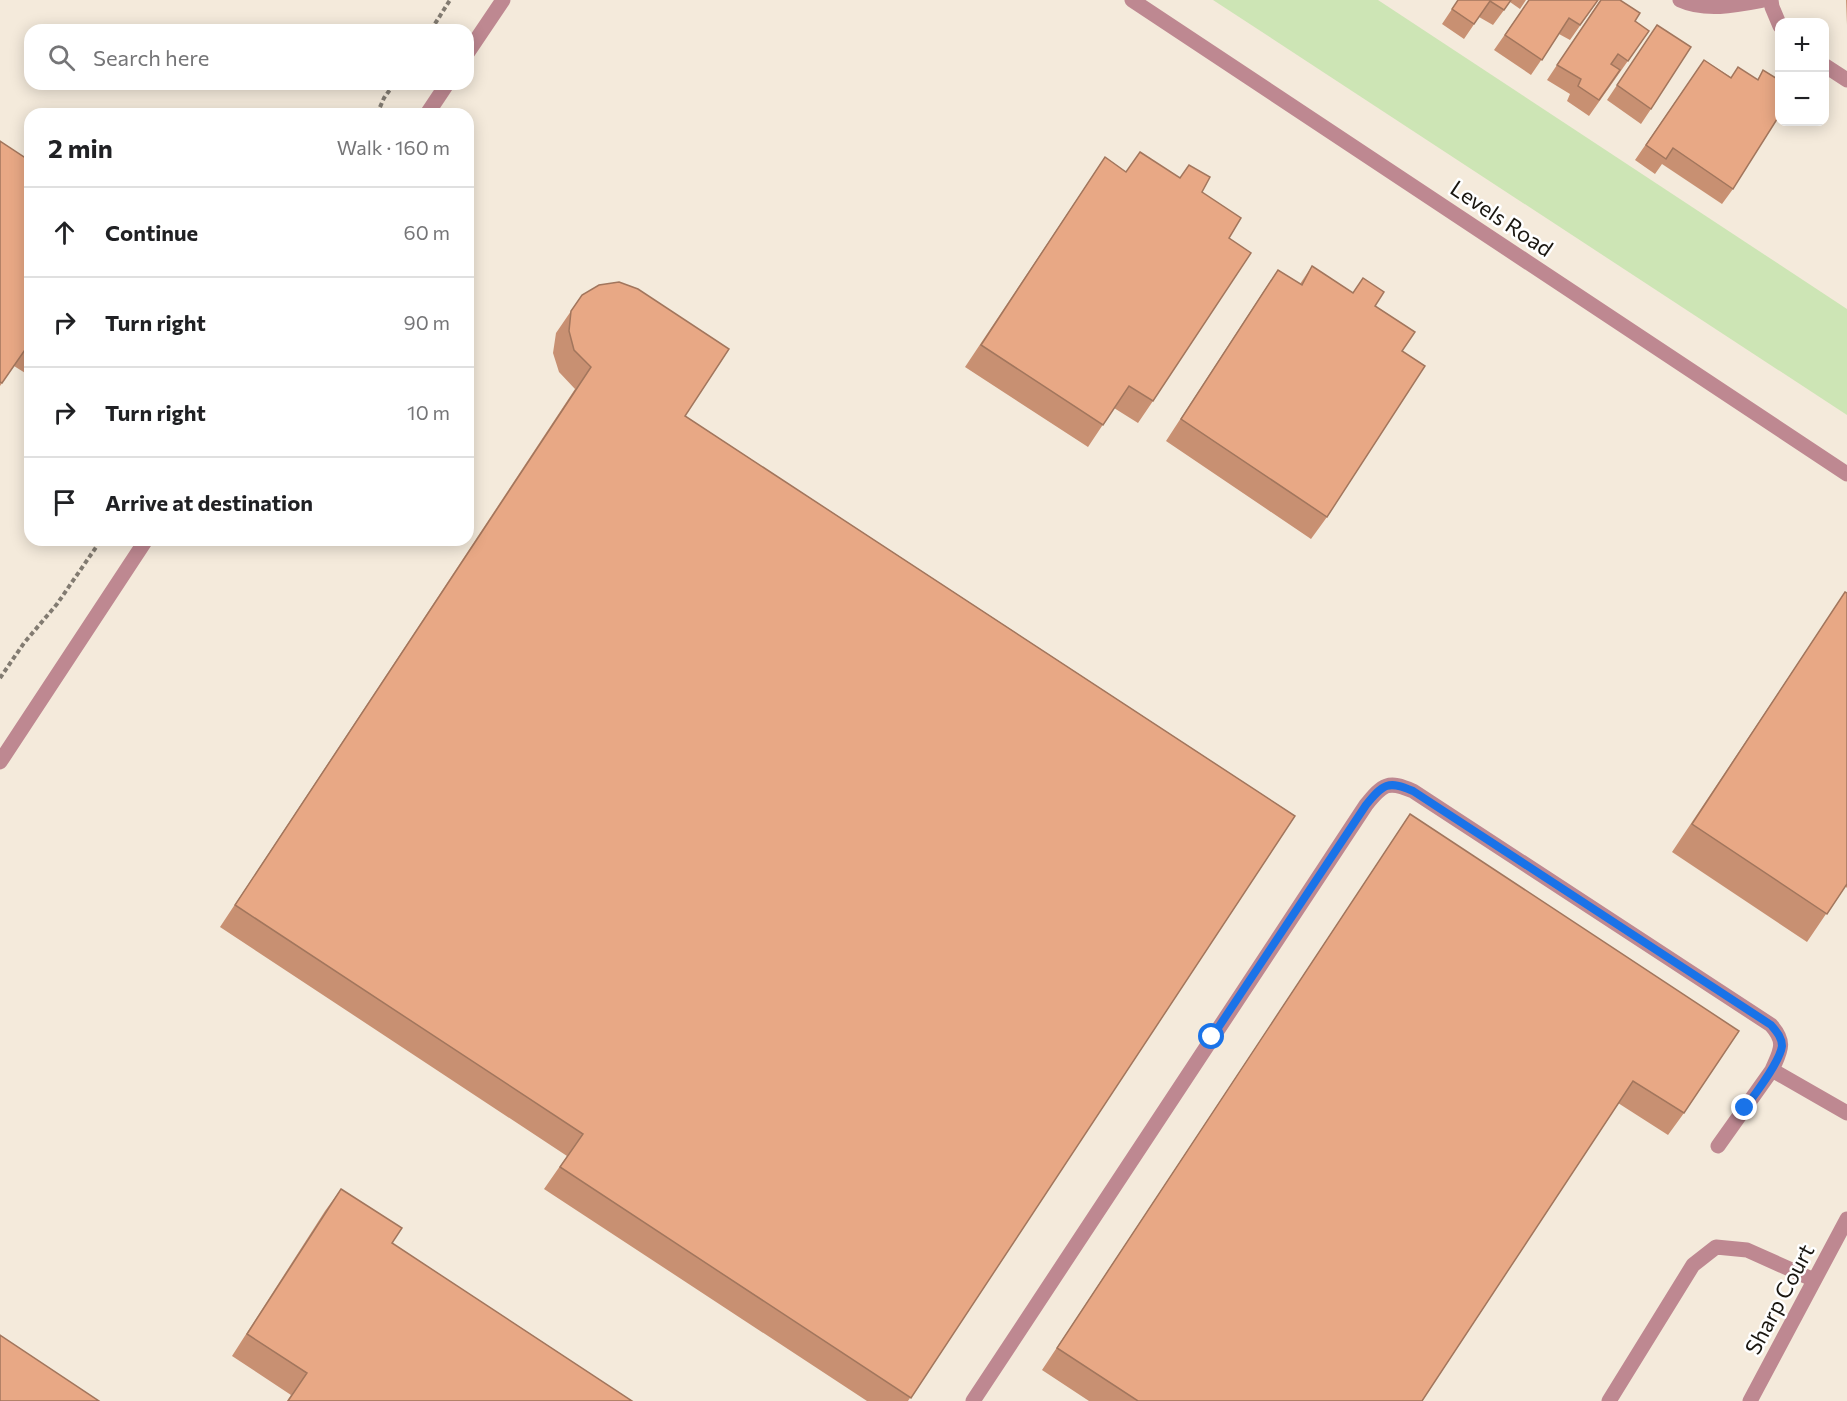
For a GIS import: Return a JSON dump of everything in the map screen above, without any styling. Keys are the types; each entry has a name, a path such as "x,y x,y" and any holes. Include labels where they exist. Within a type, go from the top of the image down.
{"street":[{"path":"474,43 503,0"},
{"name":"Levels Road","path":"1132,0 1847,474"},
{"path":"1680,0 1697,5 1716,6 1764,0"},
{"path":"1771,0 1776,18"},
{"path":"1829,68 1847,80"},
{"path":"431,108 443,90"},
{"path":"0,762 142,546"},
{"path":"975,1400 1366,805 1376,792 1386,785 1399,785 1413,791 1771,1025 1779,1034 1782,1046 1772,1070 1718,1146"},
{"path":"1772,1070 1847,1113"},
{"name":"Sharp Court","path":"1750,1401 1847,1219"},
{"path":"1609,1401 1693,1265 1716,1247 1747,1250 1815,1280"}],"path":[{"path":"434,24 450,0"},
{"path":"379,108 390,90"},
{"path":"0,678 24,643 57,604 97,546"}],"green space":[{"path":"1213,0 1378,0 1847,309 1847,415"}],"building":[{"path":"1458,0 1511,0 1504,10 1490,1 1474,24 1452,9"},
{"path":"1529,0 1598,0 1580,25 1569,18 1542,60 1505,35"},
{"path":"1601,0 1620,0 1640,13 1635,21 1649,31 1628,61 1618,54 1611,64 1620,70 1599,100 1578,86 1581,79 1557,65"},
{"path":"1657,25 1691,47 1651,109 1617,85"},
{"path":"1704,60 1731,78 1738,67 1758,80 1763,70 1775,78 1775,122 1733,189 1673,148 1666,159 1646,145"},
{"path":"0,141 24,157 24,351 2,383 0,382"},
{"path":"1140,152 1180,178 1189,165 1210,177 1202,192 1241,218 1229,238 1251,253 1153,401 1129,386 1103,425 981,345 1105,157 1126,172"},
{"path":"1312,266 1353,293 1363,278 1384,292 1375,306 1415,332 1402,351 1425,366 1327,517 1181,419 1278,270 1302,285"},
{"path":"619,282 638,289 729,349 685,416 1295,816 911,1398 560,1167 583,1134 235,905 591,367 574,350 569,331 571,311 582,295 599,285"},
{"path":"1845,592 1847,593 1847,884 1827,914 1692,824"},
{"path":"1410,814 1739,1031 1684,1113 1633,1081 1422,1401 1138,1401 1057,1348"},
{"path":"341,1189 402,1228 392,1243 632,1401 288,1401 307,1373 247,1334"},
{"path":"0,1335 99,1401 0,1401"}],"route":[{"path":"1212,1037 1366,805 1376,792 1386,785 1399,785 1413,791 1771,1025 1779,1034 1782,1046 1772,1070 1745,1108"}]}
